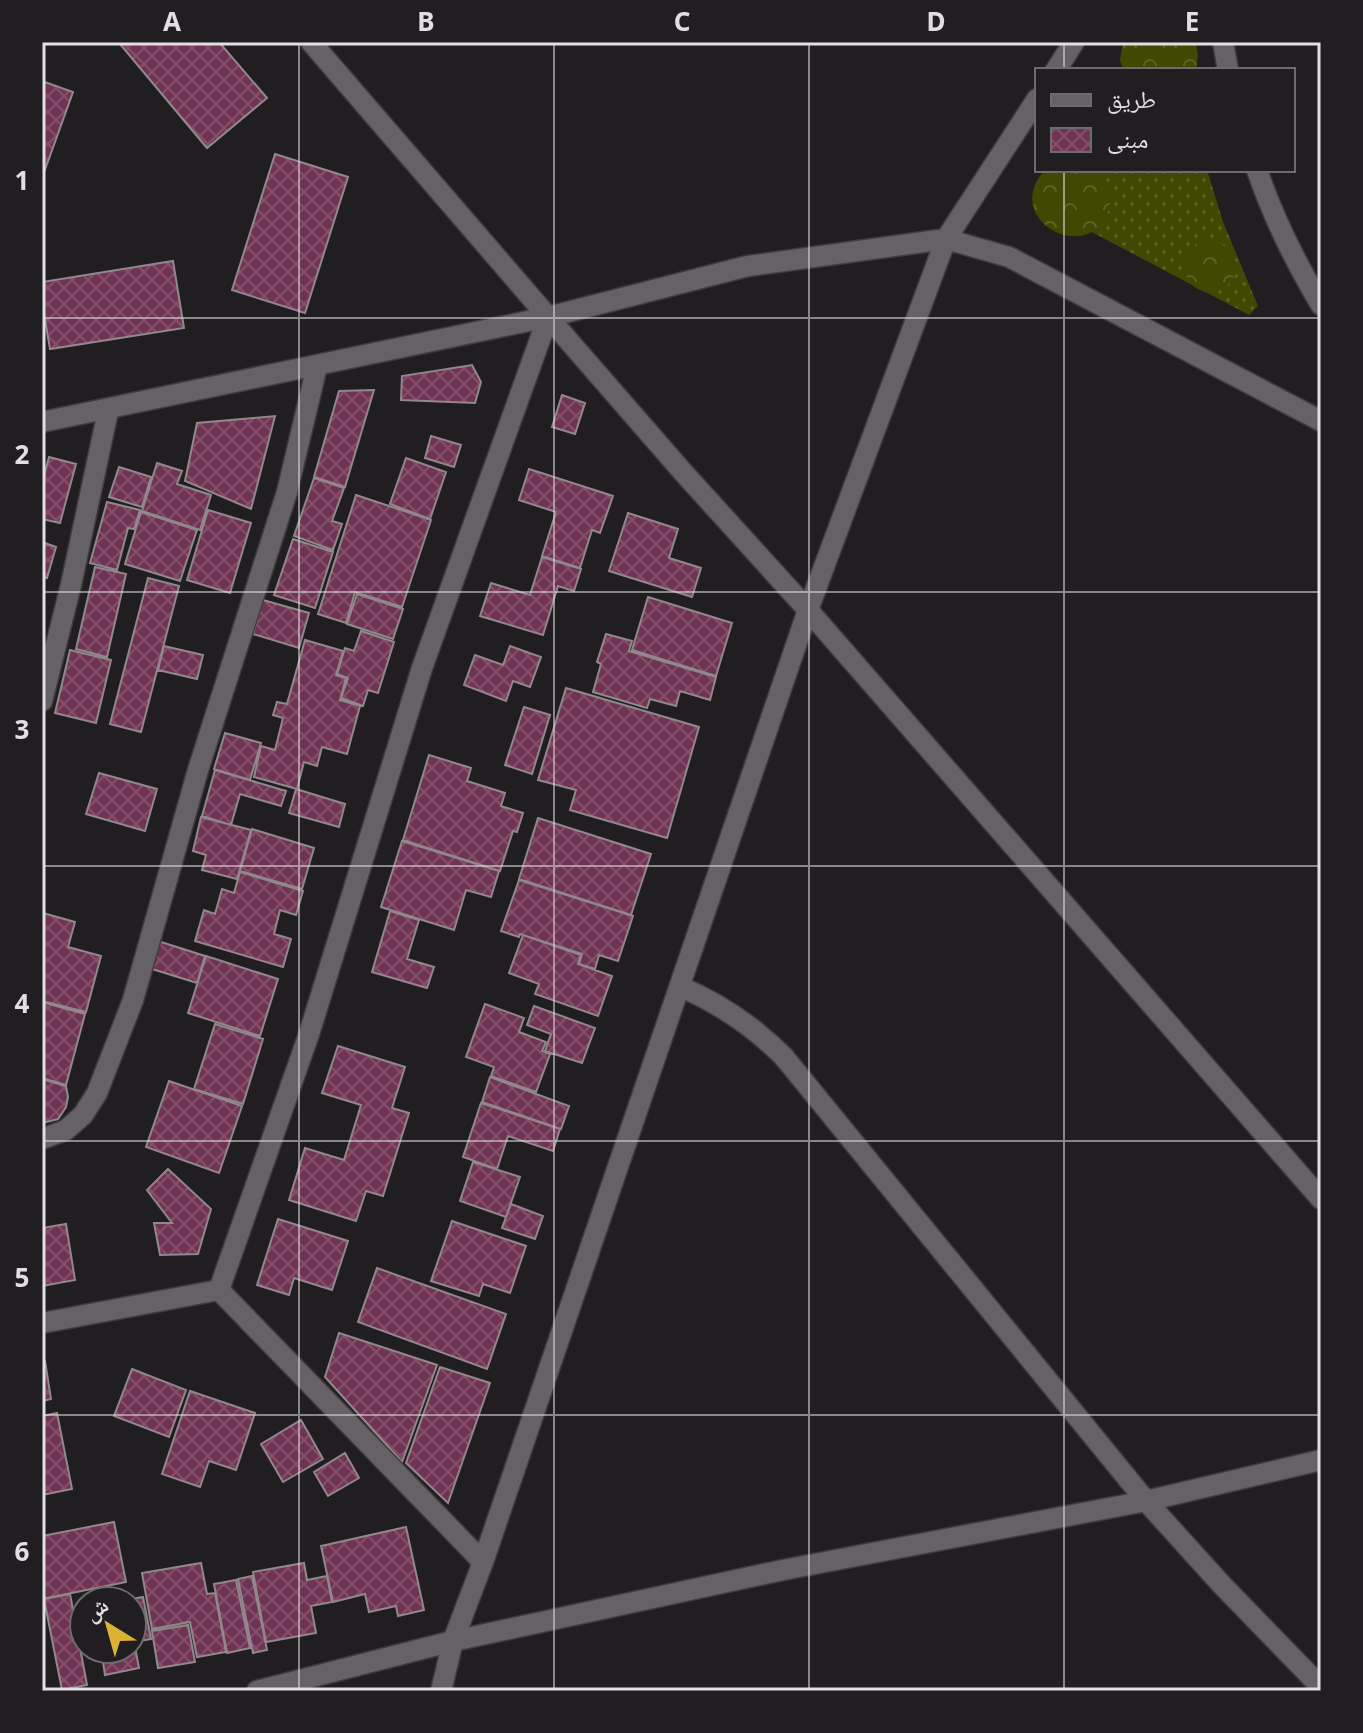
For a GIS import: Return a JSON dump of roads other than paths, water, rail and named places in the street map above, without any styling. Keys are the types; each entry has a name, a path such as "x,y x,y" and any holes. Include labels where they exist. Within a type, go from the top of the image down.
{"street":[{"path":"311,42 1321,1199"},
{"path":"1057,68 1074,42"},
{"path":"1223,42 1228,68"},
{"path":"441,1691 453,1641 681,987 808,610 946,239 1035,102"},
{"path":"1258,172 1299,266 1321,305"},
{"path":"42,422 108,411 548,317 748,266 946,239 1009,257 1321,421"},
{"path":"219,1290 309,1034 422,668 548,317"},
{"path":"42,1139 66,1130 83,1115 97,1093 133,1000 202,755 287,492 317,366"},
{"path":"42,701 71,585 108,411"},
{"path":"681,987 711,1000 755,1028 784,1057 1146,1501 1321,1687"},
{"path":"42,1323 219,1290"},
{"path":"219,1290 483,1562"},
{"path":"257,1691 453,1641 783,1570 1146,1501 1321,1460"}]}
